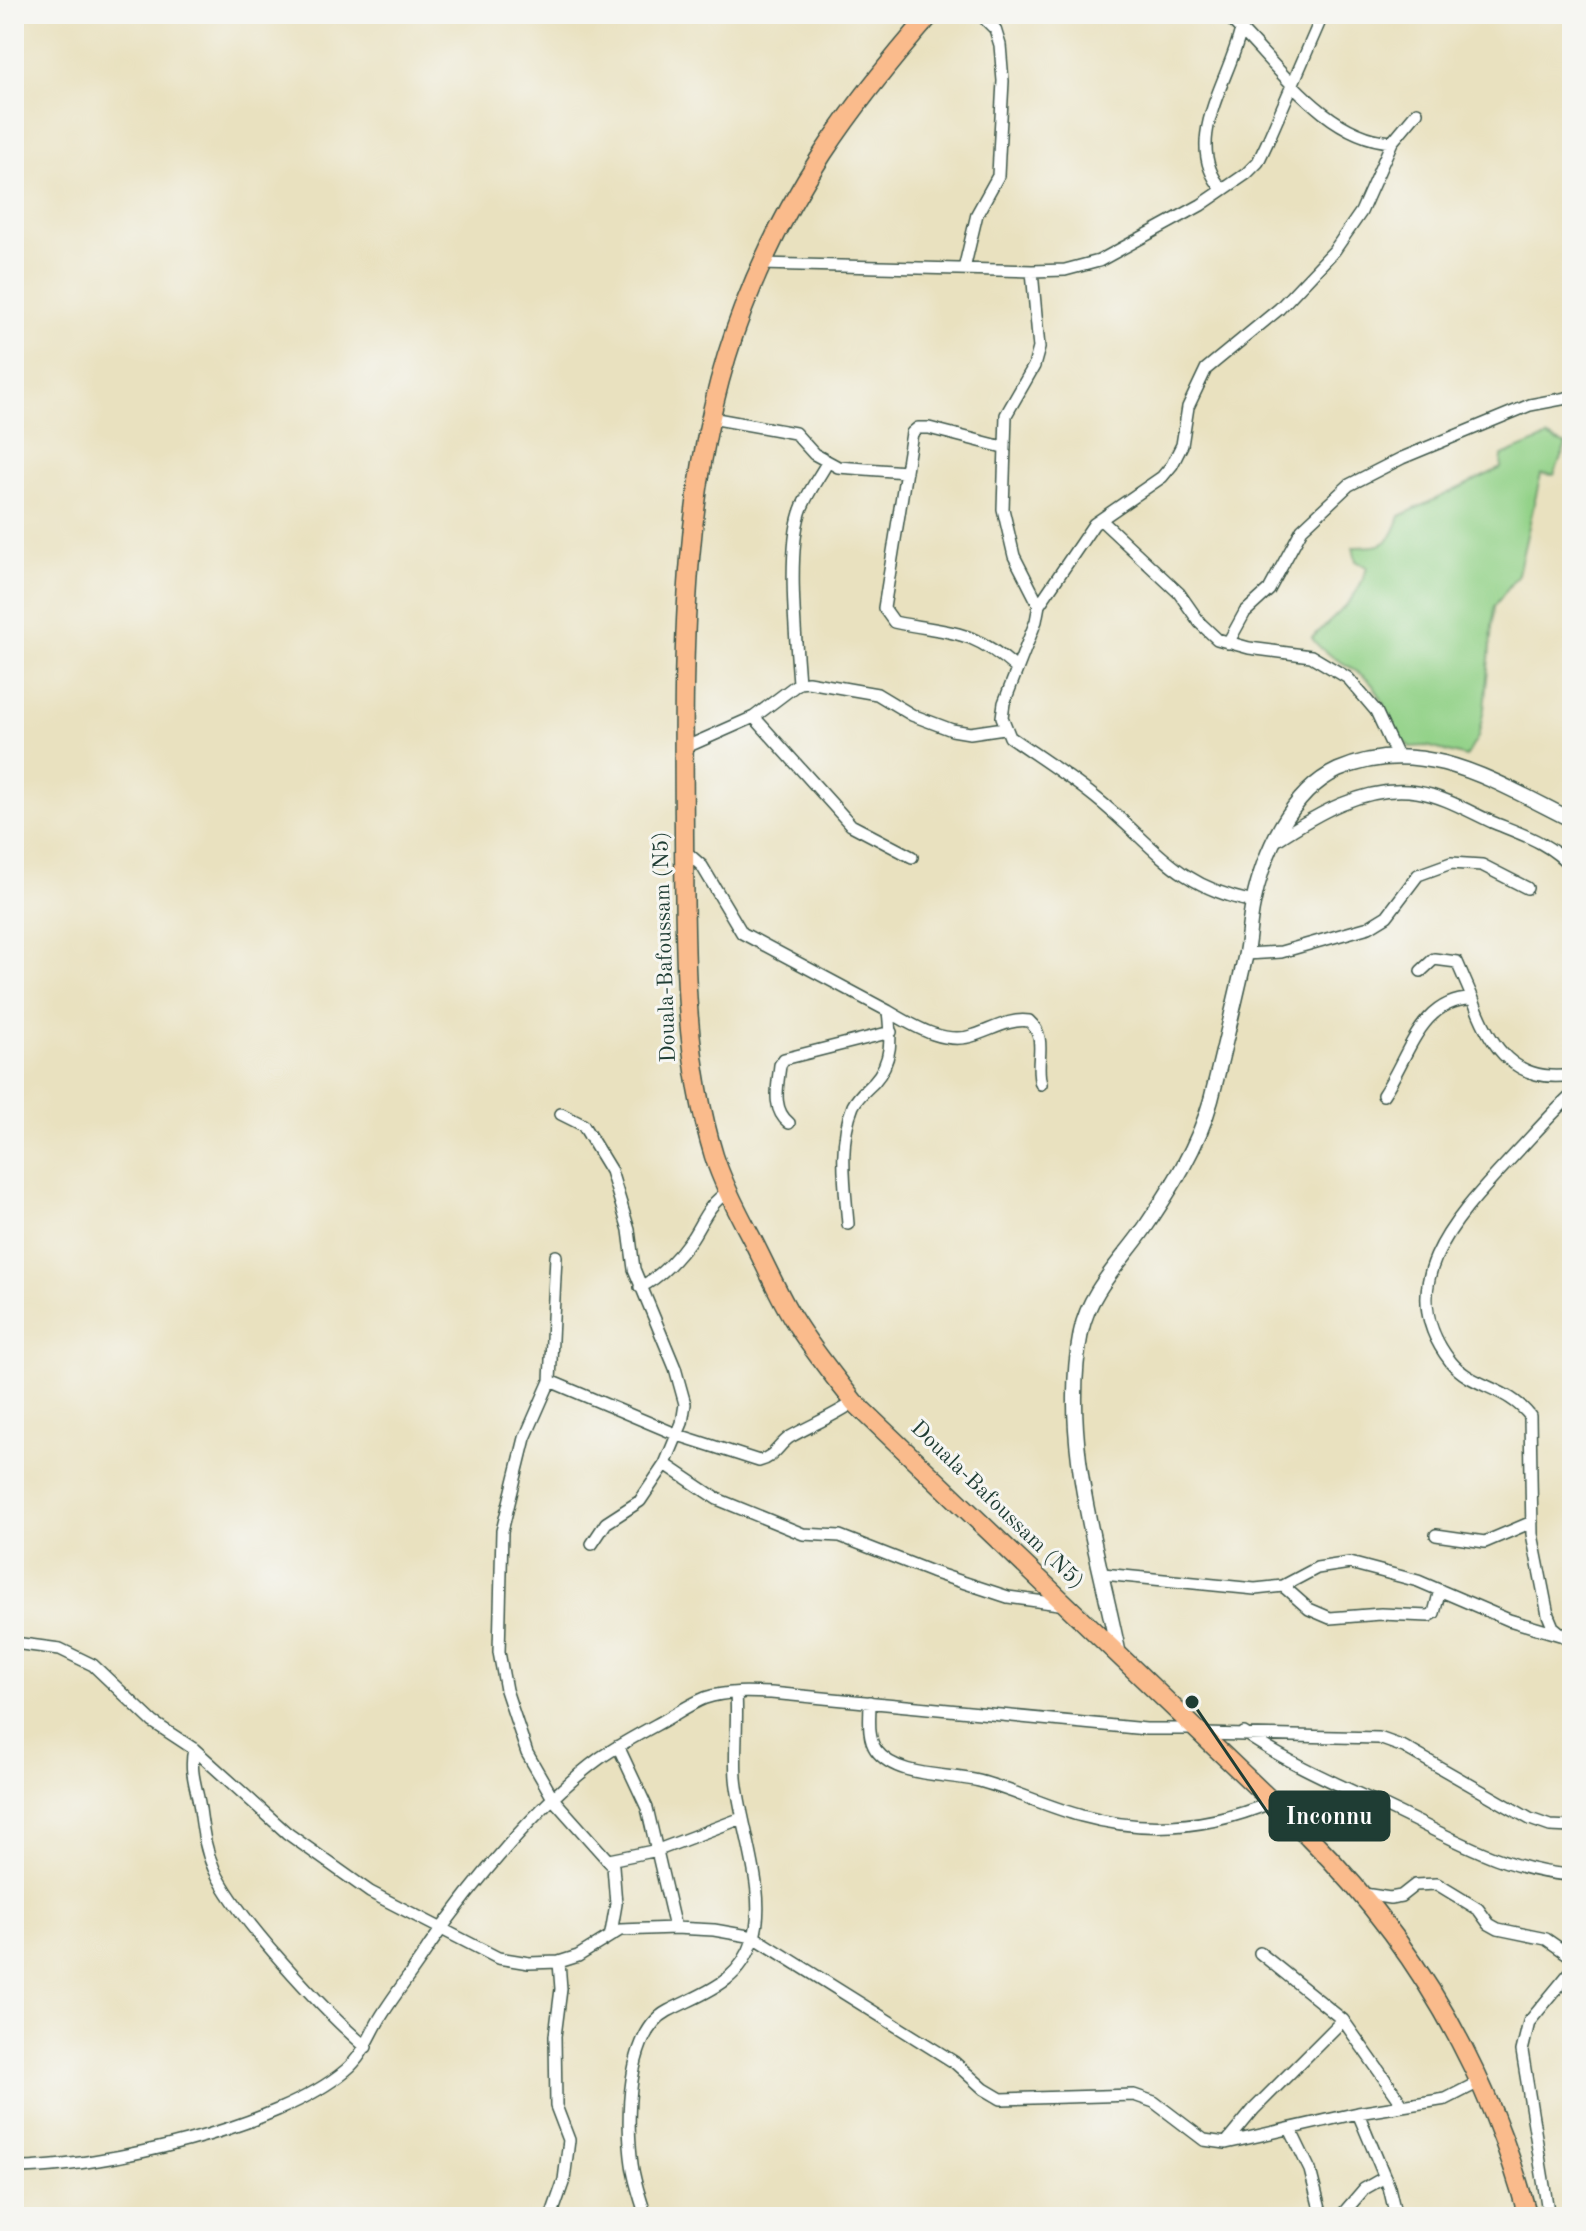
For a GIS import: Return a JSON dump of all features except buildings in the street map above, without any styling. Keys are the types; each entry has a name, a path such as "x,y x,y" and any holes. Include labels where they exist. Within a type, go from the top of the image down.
{"highway":[{"name":"Douala-Bafoussam (N5)","path":"931,14 809,170 761,264 724,364 711,418 693,549 684,748 684,850 691,1053 712,1152 728,1192 793,1319 854,1402 1364,1894 1420,1971 1481,2081 1516,2173 1528,2217"}],"street":[{"path":"964,269 977,214 998,176 1003,81 1000,45 995,29 980,14"},
{"path":"1225,14 1291,82 1359,136 1392,142"},
{"path":"761,264 1032,271 1065,270 1099,261 1160,229 1258,162 1323,14"},
{"path":"1222,189 1208,171 1204,142 1241,29"},
{"path":"1253,902 1210,889 1174,871 1097,798 1010,737 1004,728 1004,703 1036,621 1039,605 1084,535 1162,477 1172,465 1182,445 1188,407 1206,369 1279,309 1334,251 1361,212 1392,142 1417,112"},
{"path":"1032,271 1039,348 1034,366 1006,415 1003,447 1007,538 1039,605"},
{"path":"1228,643 1245,612 1269,590 1302,529 1349,485 1402,458 1530,405 1572,397"},
{"path":"711,418 795,433 827,463 906,472"},
{"path":"1003,447 918,428 910,440 884,608 894,622 962,632 984,643 1016,668"},
{"path":"799,683 794,620 797,528 804,504 827,463"},
{"path":"1101,520 1179,593 1208,631 1228,643 1297,652 1338,671 1369,700 1396,754"},
{"path":"684,748 754,717 799,683 823,682 867,691 912,715 952,730 970,733 1004,728"},
{"path":"754,717 851,825 912,857"},
{"path":"1119,1655 1081,1485 1078,1456 1081,1329 1100,1287 1144,1228 1183,1167 1199,1134 1246,954 1253,902 1273,843 1298,801 1315,784 1363,761 1396,754 1437,760 1459,767 1572,820"},
{"path":"1273,843 1314,816 1350,801 1385,793 1417,792 1531,838 1557,852 1572,868"},
{"path":"684,850 702,866 742,933 888,1011 952,1039 973,1036 1019,1020 1029,1021 1041,1040 1037,1067 1041,1084"},
{"path":"1246,954 1281,952 1369,927 1387,916 1418,875 1451,863 1482,865 1527,888"},
{"path":"1421,971 1434,959 1457,962 1491,1043 1515,1068 1530,1074 1572,1075"},
{"path":"1383,1095 1432,1012 1442,1004 1457,999 1473,999"},
{"path":"848,1224 844,1159 848,1128 853,1106 884,1069 891,1047 888,1011"},
{"path":"789,1123 780,1115 778,1106 780,1065 784,1059 891,1032"},
{"path":"1568,1637 1553,1627 1548,1615 1532,1522 1530,1416 1507,1393 1462,1373 1450,1361 1429,1319 1429,1280 1452,1227 1469,1202 1572,1095"},
{"path":"561,1114 583,1125 611,1171 629,1230 629,1250 640,1287 682,1393 685,1414 665,1464 640,1501 606,1523 592,1544"},
{"path":"640,1287 661,1273 690,1241 710,1207 728,1192"},
{"path":"556,1256 550,1381 525,1438 502,1531 499,1652 517,1727 554,1800 609,1860 616,1895 611,1933"},
{"path":"550,1381 678,1435 759,1461 768,1459 789,1438 819,1425 854,1402"},
{"path":"665,1464 717,1499 803,1534 853,1539 932,1572 1019,1600 1067,1605"},
{"path":"1436,1535 1485,1542 1532,1522"},
{"path":"1103,1574 1222,1588 1283,1586 1317,1568 1350,1563 1383,1570 1440,1590 1509,1620 1568,1637"},
{"path":"1283,1586 1309,1609 1330,1618 1381,1614 1429,1616 1434,1613 1440,1590"},
{"path":"14,1643 60,1649 93,1665 153,1722 194,1749 274,1823 358,1884 498,1958 529,1963 559,1962 578,1956 611,1933 675,1928 714,1930 754,1937 954,2062 984,2089 1001,2099 1134,2095 1154,2102 1204,2140 1226,2143 1291,2131 1358,2113 1446,2099 1481,2081"},
{"path":"646,2217 632,2165 630,2141 632,2085 640,2044 649,2027 666,2012 724,1984 745,1961 754,1937 757,1910 736,1776 736,1693"},
{"path":"14,2168 86,2160 218,2132 315,2090 345,2070 366,2047 383,2014 443,1927 508,1848 554,1800 586,1769 618,1746 704,1699 736,1693 870,1702 1146,1729 1379,1738 1404,1747 1530,1819 1550,1826 1572,1827"},
{"path":"870,1702 871,1736 876,1749 889,1761 903,1768 982,1782 1083,1817 1152,1828 1184,1826 1233,1817 1272,1802"},
{"path":"1244,1733 1288,1761 1453,1840 1510,1863 1572,1875"},
{"path":"618,1746 647,1808 675,1928"},
{"path":"194,1749 192,1783 200,1807 204,1841 223,1885 328,2011 366,2047"},
{"path":"609,1860 658,1850 742,1818"},
{"path":"1364,1894 1390,1898 1401,1896 1415,1885 1437,1884 1478,1909 1489,1924 1546,1939 1572,1957"},
{"path":"1260,1953 1343,2020 1403,2105"},
{"path":"551,2217 564,2180 569,2140 556,2100 555,2036 561,1989 559,1962"},
{"path":"1549,2217 1522,2051 1529,2022 1572,1970"},
{"path":"1226,2143 1254,2109 1343,2020"},
{"path":"1358,2113 1385,2177 1396,2217"},
{"path":"1291,2131 1310,2170 1322,2217"},
{"path":"1340,2217 1364,2189 1385,2177"}],"green space":[{"path":"1548,437 1566,445 1554,475 1541,474 1518,574 1494,607 1484,709 1478,737 1466,757 1427,746 1410,747 1398,733 1371,683 1325,651 1312,638 1345,606 1363,578 1367,567 1356,561 1353,547 1384,543 1393,534 1400,516 1501,468 1502,456"}],"place":[{"name":"Inconnu","path":"1192,1702"}]}
